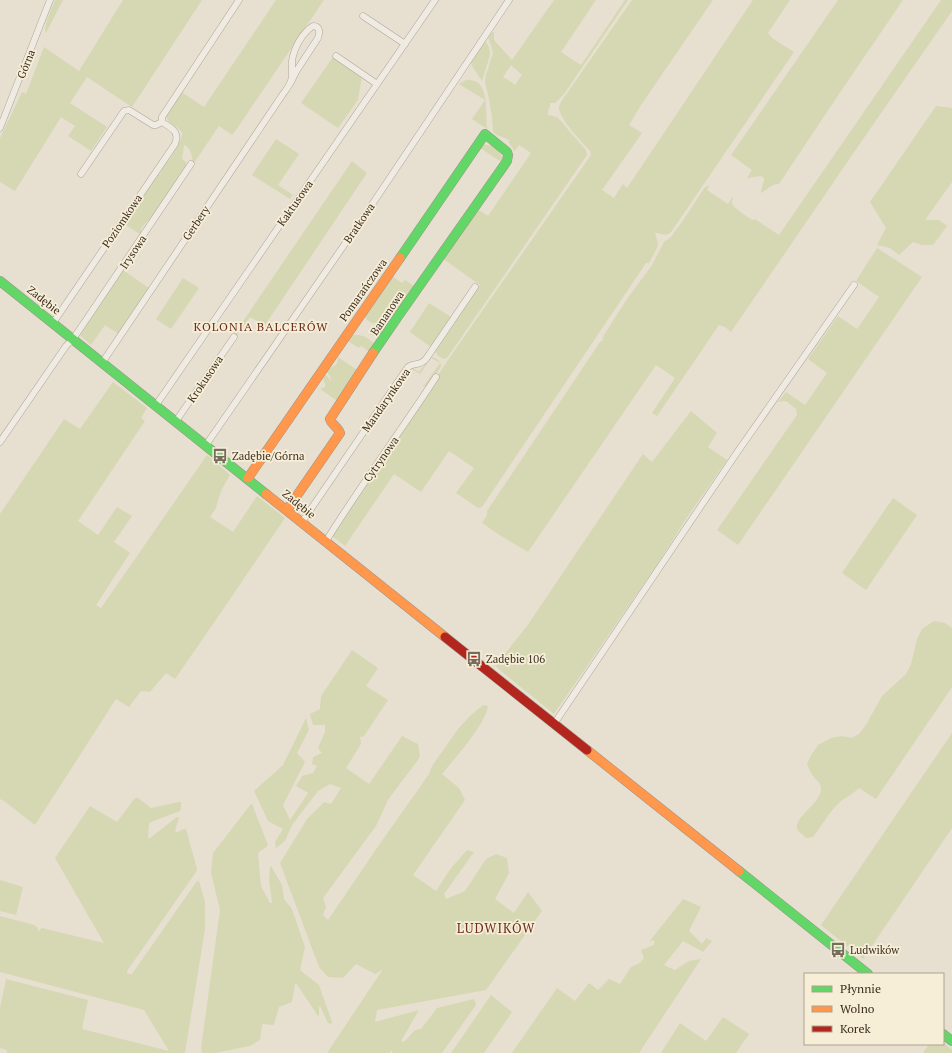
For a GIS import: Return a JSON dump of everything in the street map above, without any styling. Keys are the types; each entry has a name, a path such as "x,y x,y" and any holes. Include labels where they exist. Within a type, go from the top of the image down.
{"street":[{"name":"Górna","path":"0,128 50,0"},
{"path":"81,174 124,111 129,110 153,125 162,122 162,117 168,107 239,0"},
{"name":"Kaktusowa","path":"156,405 435,0"},
{"name":"Bratkowa","path":"206,445 369,209 509,0"},
{"path":"363,16 405,44"},
{"name":"Gerbery","path":"102,362 290,82 318,38 320,32 318,27 311,27 300,40 295,51 290,82"},
{"path":"336,56 377,84"},
{"path":"292,65 297,66 297,70"},
{"name":"Poziomkowa","path":"53,323 175,144 177,139 176,133 162,122"},
{"name":"Pomarańczowa","path":"248,478 485,134"},
{"name":"Bananowa","path":"287,510 340,433 339,428 331,423 331,417 507,160 507,152 485,134"},
{"name":"Irysowa","path":"73,339 191,164"},
{"name":"Zadębie","path":"0,281 867,973"},
{"path":"554,724 736,454 854,285"},
{"name":"Mandarynkowa","path":"302,522 408,367 412,364 421,364 426,359 476,287"},
{"name":"Krokusowa","path":"176,421 234,337"},
{"path":"0,442 66,346 73,339"},
{"name":"Cytrynowa","path":"326,542 436,377"},
{"path":"944,1035 952,1041"}],"green space":[{"path":"55,0 63,0 46,33 45,30 47,21"},
{"path":"123,0 202,0 132,107 87,77 70,103 107,127 91,151 68,136 75,126 61,117 15,191 0,182 0,138 22,92 26,94 44,47 79,71"},
{"path":"276,0 324,0 234,133 232,135 219,126 192,166 191,152 185,145 184,146 182,158 186,162 186,167 156,212 141,229 141,235 126,225 129,216 142,201 148,186 161,172 163,166 170,159 178,146 182,135 181,130 169,122 166,115 180,91 204,107"},
{"path":"554,0 596,0 561,52 581,65 625,0 628,0 564,94 555,103 550,103 548,115 557,117 562,122 586,150 587,155 447,358 444,359 436,353 436,351 480,285 442,258 476,208 488,216 531,153 519,145 514,152 509,140 493,132 492,117 485,83 493,53 488,37 491,33 494,32 494,40 512,60","holes":["511,65 522,75 516,85 503,77"]},
{"path":"632,0 713,0 629,125 642,133 602,190 614,198 623,184 627,188 753,0 790,0 768,33 772,38 794,52 671,232 667,235 655,233 658,243 657,248 649,263 646,263 482,507 478,508 456,493 474,468 449,451 421,492 394,474 345,546 332,536 448,360 591,155 590,151 563,119 559,106"},
{"path":"838,0 903,0 779,184 772,186 761,193 764,178 761,176 747,178 752,170 731,155"},
{"path":"941,0 952,0 952,11 731,332 725,327 719,325 657,416 652,413 675,378 656,365 528,552 482,523 487,515 487,511 600,342 604,339 602,338 627,299 652,265 664,242 671,237 705,187 710,185 707,190 728,204 733,196 732,203 738,210 779,235"},
{"path":"485,42 489,47 490,55 482,81 471,62"},
{"path":"333,57 362,76 358,100 338,128 301,103"},
{"path":"466,80 477,82 481,86 485,97 486,104 487,129 472,119 485,100 459,84"},
{"path":"936,106 952,108 952,182 925,220 939,220 947,226 933,245 922,245 913,242 899,255 890,248 877,245 886,228 870,202"},
{"path":"276,139 299,154 278,185 293,195 290,199 252,175"},
{"path":"482,144 497,149 501,154 503,163 477,146"},
{"path":"352,161 367,173 265,325 250,317 236,337 233,336"},
{"path":"877,248 922,277 738,545 717,530 797,415 796,409 786,401 778,402 786,392 805,405 827,373 808,359 838,316 857,329 879,297 856,281"},
{"path":"123,270 150,289 120,335 105,325 91,345 80,335"},
{"path":"389,274 402,283 405,280 417,288 396,314 376,323 372,323 367,320 365,316"},
{"path":"183,278 199,288 171,329 156,319"},
{"path":"429,303 451,317 431,347 410,332"},
{"path":"372,328 385,328 378,341 377,337 369,334 369,330"},
{"path":"350,335 361,336 370,340 375,345 372,354 361,346 359,348 346,340"},
{"path":"338,357 360,372 339,402 320,389 325,387 323,379 324,376 326,375 331,381 327,370 336,364"},
{"path":"430,357 438,360 441,364 441,367 427,386 423,387 440,363 431,358 420,374 410,368 412,367 419,372"},
{"path":"113,382 147,408 141,418 145,421 78,521 98,535 117,507 132,516 114,542 130,553 96,605 101,608 207,455 230,475 222,489 216,508 210,517 233,532 257,496 285,518 175,679 166,673 150,692 141,691 129,707 116,699 35,825 0,799 0,514 64,419 80,429"},
{"path":"691,411 717,433 708,447 727,460 554,714 501,671 491,661 501,659 527,626 643,454 652,462"},
{"path":"893,498 917,515 866,590 842,573"},
{"path":"934,621 945,623 952,628 952,687 876,799 859,788 836,806 813,837 806,838 797,829 797,824 817,799 821,789 807,764 810,757 818,745 831,738 842,736 852,738 859,734 866,725 882,696 906,674 911,664 917,639 922,629"},
{"path":"352,650 378,668 366,686 388,700 364,736 360,737 361,744 346,768 369,784 402,736 418,744 420,757 388,800 376,826 323,898 326,907 323,915 328,920 429,774 432,766 458,729 483,705 488,706 482,722 469,741 442,774 459,788 465,800 413,875 436,891 451,868 467,850 474,852 444,894 446,899 465,891 486,859 496,854 507,858 509,873 495,899 514,913 528,892 542,911 486,990 377,1010 375,1022 419,1010 401,1041 404,1042 415,1030 421,1029 437,1008 474,999 476,1005 442,1053 392,1053 392,1050 390,1053 327,1053 383,969 375,974 356,964 343,978 328,977 319,967 280,863 307,819 324,802 331,804 341,788 330,784 318,791 292,825 285,841 276,848 275,842 283,829 268,821 254,791 283,765 306,718 309,730 297,753 305,762 283,805 290,820 308,793 296,786 302,776 313,773 317,766 312,764 313,757 322,753 318,748 325,732 325,725 313,725 310,714 320,709 321,696"},
{"path":"952,733 952,828 863,959 821,925"},
{"path":"135,798 138,798 151,808 181,802 180,811 149,824 148,838 177,817 179,818 175,831 177,832 186,829 197,869 127,973 132,974 197,881 199,881 205,902 205,929 185,1053 7,1053 7,1050 0,1048 0,1008 6,979 88,1000 82,1029 169,1051 144,1010 0,972 0,916 31,924 36,926 39,931 42,928 104,943 55,858 90,806 117,822"},
{"path":"251,804 268,845 258,854 261,886 270,903 272,903 269,880 271,866 282,885 284,899 292,909 305,947 300,970 319,985 332,1024 328,1023 320,1006 318,1016 296,983 292,1002 279,1007 273,1025 262,1025 260,1040 250,1046 215,1053 202,1053 201,1048 220,910 211,873 213,853"},
{"path":"0,880 23,887 16,915 0,911"},
{"path":"683,899 701,907 689,931 702,944 706,938 712,941 703,952 683,941 664,965 675,970 689,961 701,959 639,1053 512,1053 557,988 575,1001 589,983 598,990 609,979 620,984 631,967 640,963 644,958 641,950 654,945 654,940 649,942"},
{"path":"491,995 512,1012 484,1053 451,1053"},
{"path":"723,1017 749,1034 736,1053 661,1053 680,1023 706,1041"},
{"path":"944,1043 952,1050 952,1053 923,1053 928,1045 944,1045"}],"traffic: fast":[{"path":"373,353 507,161 507,152 485,134 400,258"},
{"path":"0,281 266,494"},
{"path":"739,871 867,973"},
{"path":"944,1035 952,1041"}],"traffic: slow":[{"path":"248,478 400,258"},
{"path":"287,510 340,433 330,419 373,353"},
{"path":"266,494 445,637"},
{"path":"587,750 739,871"}],"traffic: jam":[{"path":"445,637 587,750"}],"place":[{"name":"Zadębie/Górna","path":"220,456"},
{"name":"Zadębie 106","path":"474,659"},
{"name":"Ludwików","path":"838,950"}],"district":[{"name":"KOLONIA BALCERÓW","path":"261,326"},
{"name":"LUDWIKÓW","path":"496,928"}]}
